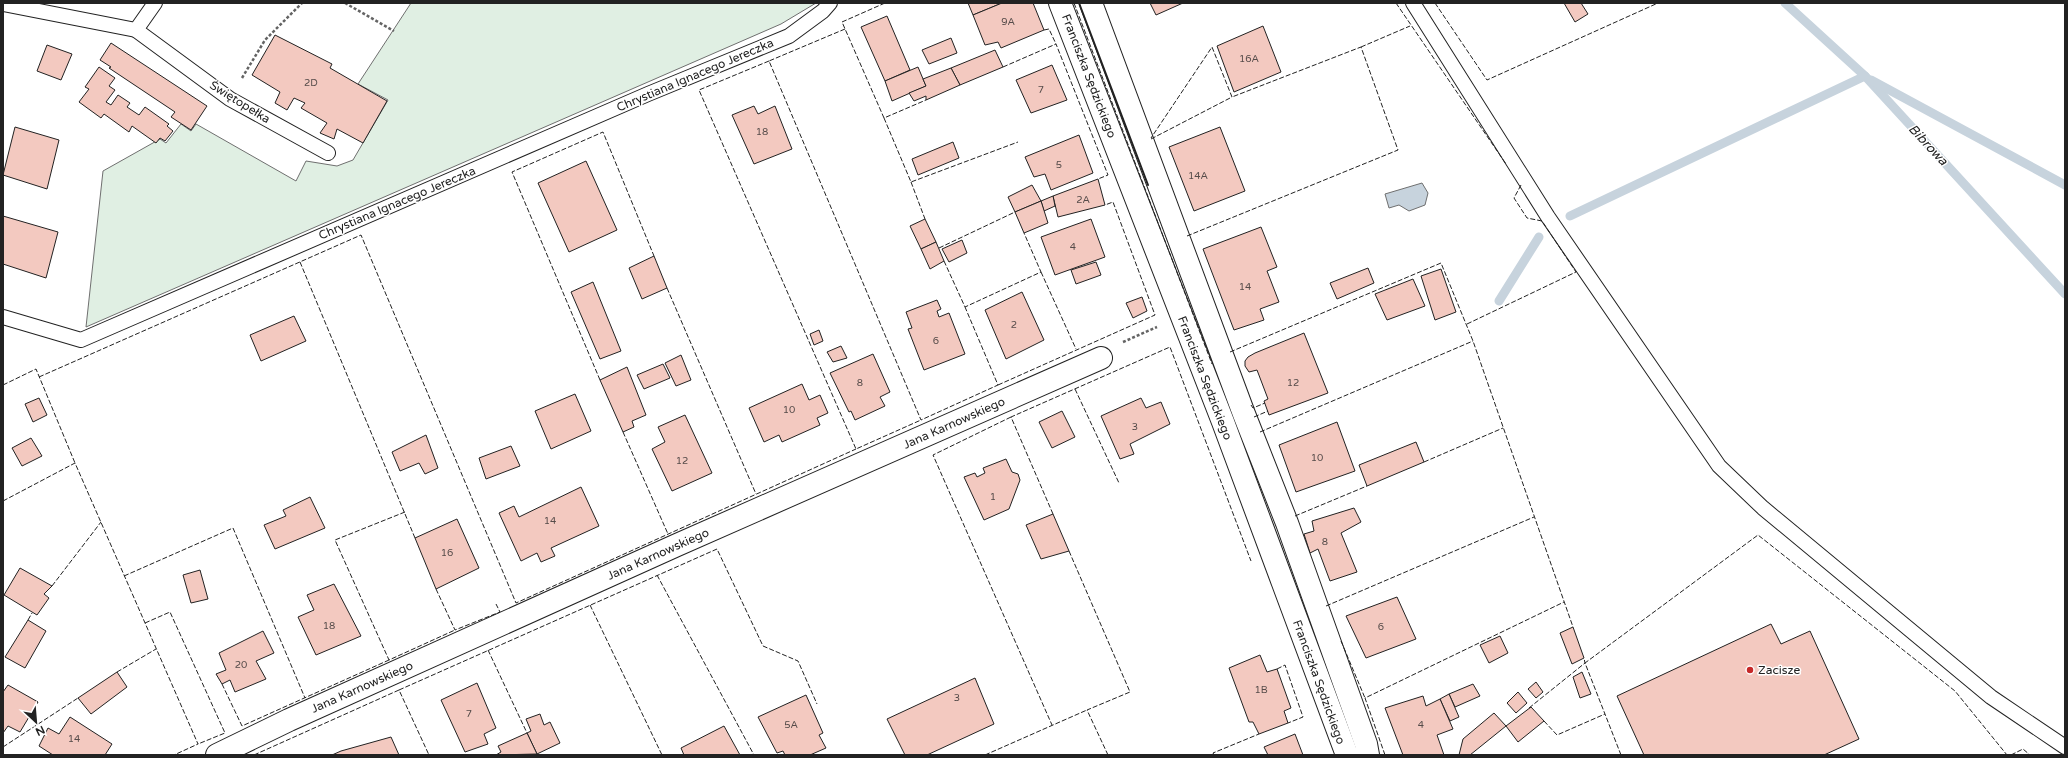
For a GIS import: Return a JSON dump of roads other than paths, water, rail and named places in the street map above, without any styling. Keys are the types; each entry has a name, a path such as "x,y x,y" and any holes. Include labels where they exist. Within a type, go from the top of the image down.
{"street":[{"name":"Franciszka Sędzickiego","path":"1060,3 1223,422 1347,755"},
{"name":"Franciszka Sędzickiego","path":"1091,3 1239,400 1287,523 1366,744 1368,755"},
{"name":"Jana Karnowskiego","path":"217,755 296,717 677,545 1101,358"}],"lane":[{"path":"3,4 136,30 155,3"},
{"name":"Chrystiana Ignacego Jereczka","path":"3,317 81,340 648,94 789,36 823,11 830,3"},
{"path":"1413,3 1548,217 1720,466 1763,508 1991,697 2065,747"},
{"name":"Świętopełka","path":"136,30 230,99 328,153"}],"waterway":[{"name":"Bibrowa","path":"1785,3 1865,76 2065,294"},
{"path":"1570,216 1865,76"},
{"path":"1871,80 2065,185"},
{"path":"1499,301 1539,237"}],"place":[{"name":"Zacisze","path":"1750,670"}]}
